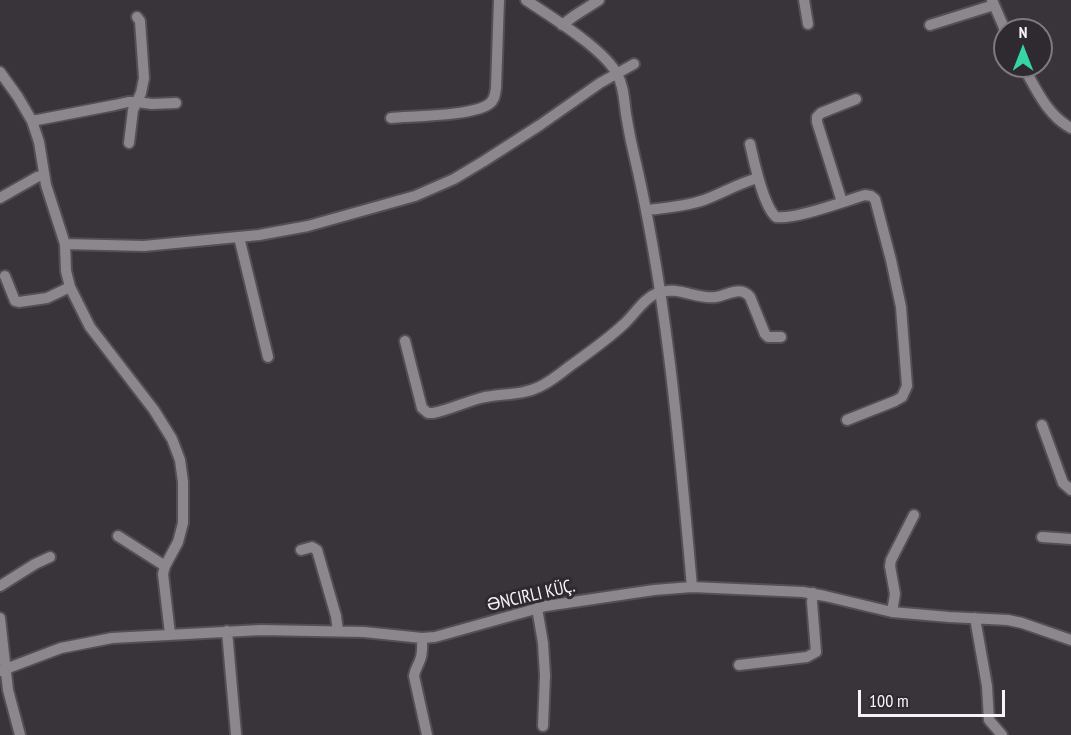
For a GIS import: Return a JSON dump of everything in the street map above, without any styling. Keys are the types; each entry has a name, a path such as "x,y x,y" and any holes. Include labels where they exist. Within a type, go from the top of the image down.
{"street":[{"path":"392,118 464,113 491,104 495,98 496,88 499,0"},
{"path":"526,0 602,55 617,73 621,82 628,130 647,210 661,292 679,445 692,587"},
{"path":"562,25 600,0"},
{"path":"804,0 808,24"},
{"path":"930,25 993,2 1000,18"},
{"path":"129,143 133,110 141,93 144,78 140,21 137,17"},
{"path":"65,244 144,246 239,237 308,226 415,196 484,161 600,83 634,64"},
{"path":"0,72 32,121 42,152 49,196 65,244 66,271 70,287 90,327 154,410 178,453 183,482 183,523 178,542 165,566 164,574 170,634"},
{"path":"1030,78 1044,103 1071,128"},
{"path":"842,202 817,117 821,113 856,99"},
{"path":"32,121 128,102 176,103"},
{"path":"750,144 758,178 770,211 776,217 866,195 874,199 891,260 901,308 907,386 902,397 895,401 847,420"},
{"path":"0,198 44,175"},
{"path":"647,210 702,200 758,178"},
{"path":"239,237 268,357"},
{"path":"5,276 15,302 46,298 70,287"},
{"path":"405,341 422,408 428,413 433,413 479,398 516,394 538,388 603,343 626,323 645,301 661,292 678,291 712,297 743,291 750,297 765,334 768,337 781,337"},
{"path":"1042,425 1063,483 1071,490"},
{"path":"892,612 895,594 891,560 914,515"},
{"path":"118,536 165,566"},
{"path":"1042,537 1071,539"},
{"path":"301,550 312,547 317,550 336,616 338,631"},
{"path":"0,586 50,557"},
{"name":"ƏNCIRLI KÜÇ.","path":"3,670 45,654 96,640 170,634 286,630 338,631 422,638 446,635 537,608 654,590 692,587 813,593 892,612 1014,621 1071,640"},
{"path":"739,665 807,657 816,652 813,593"},
{"path":"537,608 543,643 545,675 543,726"},
{"path":"0,618 3,670 20,735"},
{"path":"975,618 987,686 989,720 1002,735"},
{"path":"227,631 236,734"},
{"path":"422,638 421,660 414,676 427,735"}]}
